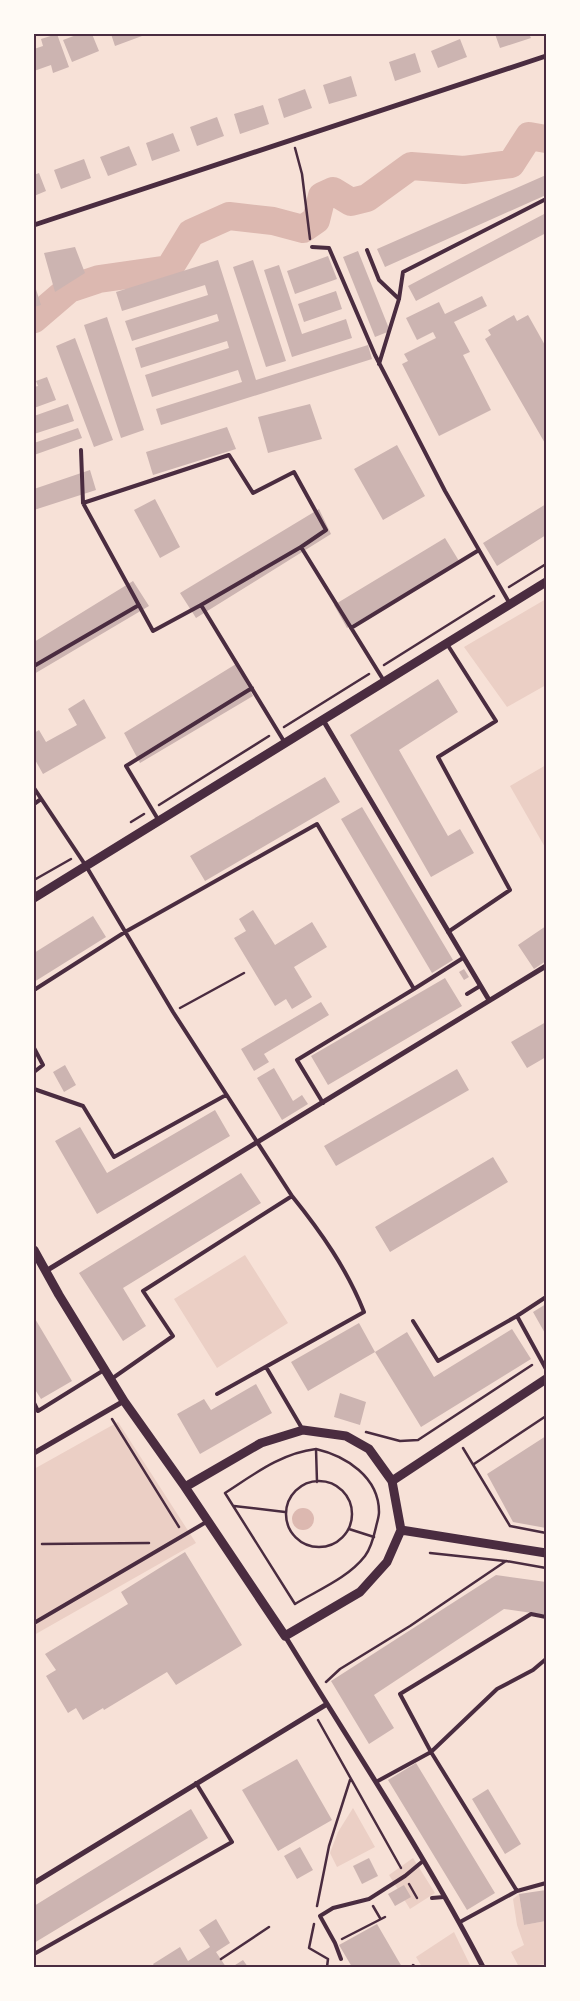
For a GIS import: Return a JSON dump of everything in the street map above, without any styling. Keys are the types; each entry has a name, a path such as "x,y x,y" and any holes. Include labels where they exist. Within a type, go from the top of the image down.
{"street":[{"path":"34,225 546,56"},
{"path":"34,898 546,582"},
{"path":"323,720 489,1000"},
{"path":"46,1271 546,966"},
{"path":"34,1250 110,1380 185,1487 285,1636 460,1922 483,1967"},
{"path":"392,1481 546,1379"},
{"path":"34,1453 124,1401"},
{"path":"185,1487 261,1442 304,1430 346,1436 369,1449 392,1481 401,1530 387,1562 360,1592 285,1636"},
{"path":"401,1530 546,1553"},
{"path":"34,1883 327,1704"}],"lane":[{"path":"379,364 400,299 403,272 546,199"},
{"path":"312,247 329,248 379,364 445,491 510,604"},
{"path":"368,250 379,280 400,299"},
{"path":"81,450 83,503 153,631 301,547 326,530 294,472 254,493 229,455 83,503"},
{"path":"301,547 384,682"},
{"path":"351,628 479,550"},
{"path":"34,666 139,605"},
{"path":"201,605 285,743"},
{"path":"447,644 496,721 438,757 510,890 448,932"},
{"path":"158,821 126,766 252,688"},
{"path":"34,788 86,866 173,1012 226,1095 292,1196 343,1267 355,1288 364,1312 217,1394"},
{"path":"34,804 41,799"},
{"path":"34,990 125,932 317,824 414,989"},
{"path":"323,1103 297,1060 463,958"},
{"path":"467,994 480,986"},
{"path":"34,1048 43,1065 34,1072"},
{"path":"34,1089 83,1106 114,1157 226,1095"},
{"path":"110,1380 173,1336 143,1291 292,1196"},
{"path":"413,1321 438,1361 517,1316 546,1296"},
{"path":"517,1316 546,1369"},
{"path":"266,1367 304,1430"},
{"path":"34,1403 38,1411 104,1370"},
{"path":"34,1624 208,1521"},
{"path":"516,1891 432,1752 400,1694 531,1614 546,1617"},
{"path":"376,1782 432,1752 497,1689 533,1670 546,1659"},
{"path":"34,1954 232,1842 196,1783"},
{"path":"341,1959 335,1943 320,1916 333,1908 369,1899 405,1876 423,1861"},
{"path":"460,1922 516,1891 546,1883"},
{"path":"432,1898 444,1897"}],"path":[{"path":"292,140 302,174 310,231"},
{"path":"127,824 546,564"},
{"path":"34,880 79,855"},
{"path":"173,1012 244,973"},
{"path":"364,1431 400,1441 418,1440 541,1359"},
{"path":"107,1410 184,1535"},
{"path":"474,1464 546,1416"},
{"path":"445,1422 474,1464 510,1526 546,1533"},
{"path":"316,1449 316,1482"},
{"path":"316,1449 331,1452 348,1461 362,1473 374,1490 379,1512 374,1537 366,1555 347,1573 295,1604 225,1493 277,1461 299,1451 316,1449"},
{"path":"316,1482 334,1485 343,1492 349,1501 352,1512 348,1529 339,1540 330,1546 319,1548 308,1546 298,1541 286,1523 285,1512 288,1501 294,1492 303,1485 316,1482"},
{"path":"234,1506 285,1512"},
{"path":"348,1529 374,1537"},
{"path":"42,1544 170,1543"},
{"path":"430,1553 506,1561 546,1568"},
{"path":"340,1669 410,1626 506,1561"},
{"path":"313,1712 417,1898"},
{"path":"317,1909 329,1846 350,1780"},
{"path":"327,1967 328,1959 335,1943 384,1916"},
{"path":"315,1919 309,1948 328,1959"},
{"path":"221,1959 269,1927"}],"shaded area":[{"path":"546,599 546,685 507,707 464,647"},
{"path":"546,765 546,849 510,786"},
{"path":"245,1255 288,1323 217,1368 174,1299"},
{"path":"118,1422 196,1543 34,1635 34,1469"},
{"path":"303,1508 311,1511 314,1519 311,1527 303,1530 295,1527 292,1519 295,1511"},
{"path":"353,1808 375,1847 337,1867 330,1853 338,1832"},
{"path":"413,1858 435,1893 410,1909 389,1875"},
{"path":"519,1894 524,1925 546,1921 546,1964 519,1967 511,1952 524,1945 517,1925 513,1899"},
{"path":"454,1932 471,1967 422,1967 416,1957"}],"building":[{"path":"57,34 69,67 53,73 51,65 34,71 34,49 43,46 41,39"},
{"path":"79,34 92,34 99,51 72,62 63,40"},
{"path":"111,34 141,34 142,36 115,46"},
{"path":"495,34 529,34 531,38 500,48"},
{"path":"460,39 467,57 438,68 431,51"},
{"path":"415,53 421,72 395,81 389,62"},
{"path":"351,76 357,96 329,104 323,85"},
{"path":"305,89 312,108 284,118 278,99"},
{"path":"263,105 269,124 240,134 234,114"},
{"path":"217,117 224,136 197,146 190,127"},
{"path":"173,133 180,151 152,161 146,143"},
{"path":"129,146 137,165 108,176 100,157"},
{"path":"84,159 91,178 61,189 54,170"},
{"path":"39,173 46,191 34,196 34,175"},
{"path":"546,175 546,195 385,267 377,249"},
{"path":"546,213 546,233 416,301 408,286"},
{"path":"75,247 85,273 55,292 44,253"},
{"path":"358,251 390,331 375,337 343,257"},
{"path":"328,256 337,279 295,294 287,271"},
{"path":"218,260 256,380 368,345 372,359 161,425 156,409 242,382 238,370 152,397 145,375 229,348 227,341 141,368 135,348 219,321 217,314 132,341 125,321 208,295 205,285 122,311 116,292"},
{"path":"253,260 286,361 266,367 233,267"},
{"path":"279,265 302,334 346,319 352,338 292,357 264,270"},
{"path":"34,283 41,305 34,307"},
{"path":"336,291 342,309 304,322 298,304"},
{"path":"482,296 487,306 454,322 470,352 463,355 491,410 439,436 402,364 408,361 404,354 436,338 433,332 417,340 406,318 439,302 445,314"},
{"path":"514,315 517,321 528,315 546,347 546,445 485,339 491,335 488,330"},
{"path":"107,317 144,430 121,438 84,325"},
{"path":"75,338 113,440 94,447 56,346"},
{"path":"47,377 56,400 34,408 34,387 38,386 36,381"},
{"path":"68,404 74,421 34,434 34,416"},
{"path":"310,404 322,439 268,453 258,417"},
{"path":"227,427 236,449 153,475 146,452"},
{"path":"78,428 82,438 34,455 34,443"},
{"path":"397,445 425,496 383,520 354,469"},
{"path":"90,470 96,490 34,510 34,489"},
{"path":"155,499 180,547 160,558 134,510"},
{"path":"546,504 546,535 497,566 483,543"},
{"path":"319,509 331,534 196,618 180,593"},
{"path":"445,538 459,561 347,628 334,605"},
{"path":"133,581 149,606 34,674 34,642"},
{"path":"236,664 253,696 140,763 124,733"},
{"path":"438,679 458,712 399,750 448,836 460,829 474,853 431,877 350,735"},
{"path":"84,699 106,738 43,774 34,758 34,733 39,730 46,742 77,725 68,709"},
{"path":"325,777 340,802 205,881 190,856"},
{"path":"362,807 453,960 432,973 341,819"},
{"path":"253,910 275,945 312,922 327,947 294,967 312,997 292,1009 286,999 275,1006 234,938 246,931 239,919"},
{"path":"93,916 106,937 34,982 34,953"},
{"path":"546,926 546,961 534,969 518,945"},
{"path":"464,969 469,977 464,980 459,972"},
{"path":"445,978 462,1006 328,1085 311,1056"},
{"path":"321,1002 329,1015 264,1054 269,1062 254,1071 241,1049"},
{"path":"546,1022 546,1057 527,1068 511,1042"},
{"path":"65,1065 76,1085 64,1092 53,1072"},
{"path":"274,1068 293,1101 302,1095 308,1104 282,1120 257,1078"},
{"path":"457,1069 469,1090 336,1166 324,1146"},
{"path":"215,1110 230,1136 97,1214 55,1141 80,1127 107,1173"},
{"path":"493,1157 508,1182 390,1252 375,1227"},
{"path":"241,1173 261,1203 123,1288 146,1326 123,1341 79,1273"},
{"path":"546,1304 546,1335 533,1312"},
{"path":"34,1317 72,1381 41,1399 34,1388"},
{"path":"359,1323 375,1352 308,1391 291,1362"},
{"path":"512,1329 531,1359 421,1427 375,1352 407,1332 434,1377"},
{"path":"256,1384 272,1413 200,1454 177,1414 204,1399 211,1410"},
{"path":"340,1393 366,1402 360,1425 334,1417"},
{"path":"546,1436 546,1528 513,1522 487,1474"},
{"path":"185,1552 242,1645 176,1685 167,1672 104,1710 103,1708 83,1720 76,1708 68,1713 46,1676 56,1670 45,1654 128,1604 121,1592"},
{"path":"496,1575 546,1582 546,1615 504,1609 374,1695 394,1728 369,1744 331,1681"},
{"path":"297,1759 332,1820 278,1851 242,1790"},
{"path":"416,1763 495,1893 467,1910 388,1780"},
{"path":"488,1789 521,1844 505,1854 472,1799"},
{"path":"191,1809 208,1838 34,1943 34,1906"},
{"path":"300,1847 313,1870 297,1879 284,1856"},
{"path":"369,1858 378,1876 362,1884 353,1866"},
{"path":"404,1885 411,1897 395,1906 388,1894"},
{"path":"546,1890 546,1921 524,1925 519,1894"},
{"path":"216,1919 230,1943 216,1952 226,1967 155,1967 153,1964 180,1947 188,1961 210,1947 199,1930"},
{"path":"377,1924 402,1967 352,1967 339,1945"},
{"path":"243,1960 248,1967 232,1967"}],"waterway":[{"path":"34,319 69,289 99,279 169,269 191,233 229,216 273,221 303,229 316,220 322,196 333,191 351,202 367,198 411,166 464,170 511,164 529,136 546,139"}]}
